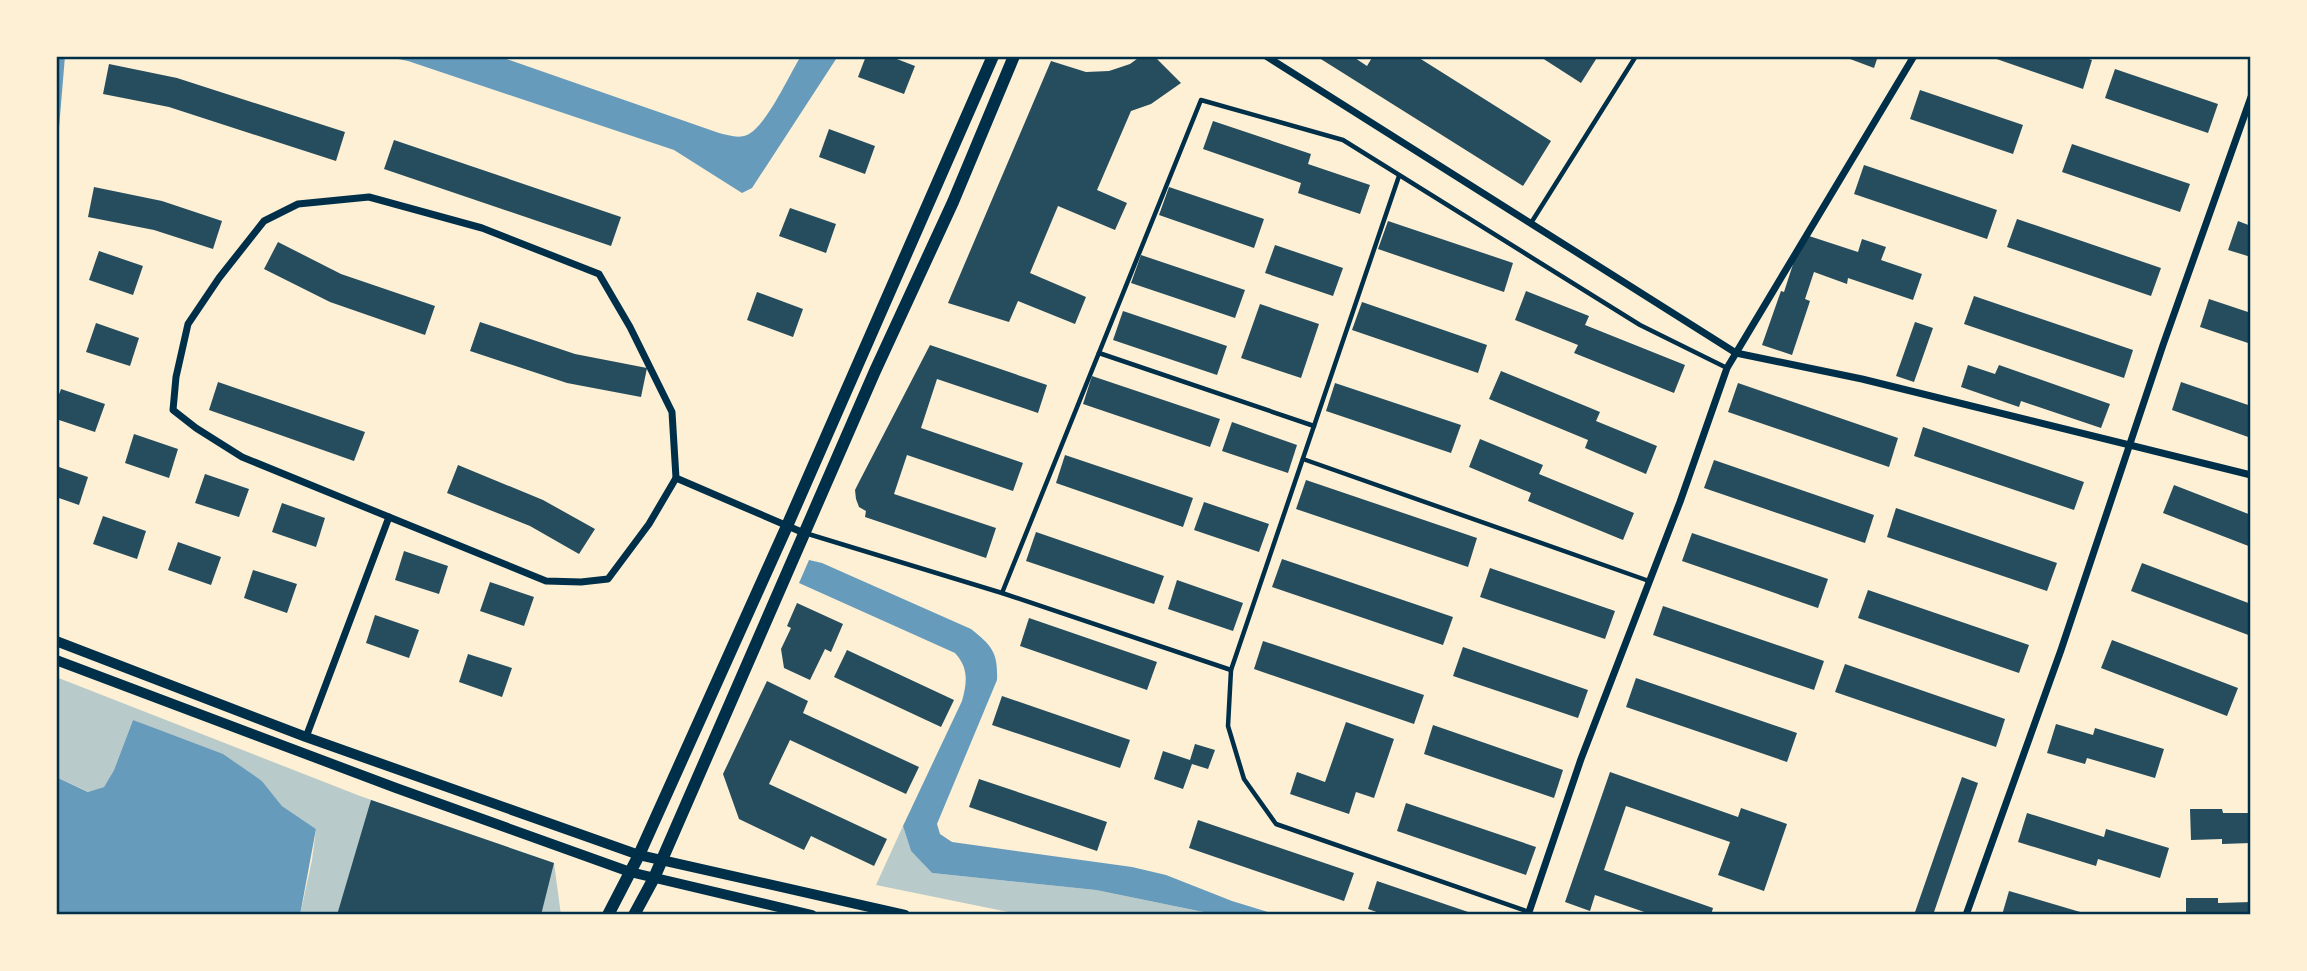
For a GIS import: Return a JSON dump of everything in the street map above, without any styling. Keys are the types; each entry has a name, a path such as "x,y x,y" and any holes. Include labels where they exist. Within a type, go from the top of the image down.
{"main road":[{"path":"608,915 639,855 787,526 993,56"},
{"path":"634,915 662,861 804,533 953,202 1014,56"}],"street":[{"path":"1266,56 1735,353 1862,379 2251,475"},
{"path":"1529,913 1581,759 1727,368 1914,56"},
{"path":"1966,915 2061,650 2251,97"},
{"path":"369,197 482,228 599,274 630,327 672,412 676,478 649,524 608,579 581,582 546,581 242,457 196,428 173,410 176,377 188,324 219,278 264,221 298,204 369,197"},
{"path":"676,478 804,533"},
{"path":"306,737 389,517"},
{"path":"56,641 306,737 639,855 905,915"},
{"path":"56,660 396,788 631,872 812,915"}],"lane":[{"path":"1531,223 1636,56"},
{"path":"1002,593 1201,100 1343,140 1640,325 1727,368"},
{"path":"1399,176 1231,670 1228,726 1244,779 1276,824 1529,913"},
{"path":"1099,353 1314,426"},
{"path":"1303,459 1649,581"},
{"path":"804,533 1002,593 1231,670"}],"shaded area":[{"path":"56,677 360,796 554,863 561,915 300,915 316,829 282,806 262,781 133,720 114,770 104,787 89,792 56,777"},
{"path":"903,826 911,851 932,873 1096,890 1218,915 1023,915 876,885"}],"water":[{"path":"56,56 65,56 56,164"},
{"path":"383,56 498,56 719,133 740,137 747,135 762,122 801,56 838,56 752,188 742,193 674,150 408,61"},
{"path":"809,560 822,563 971,629 984,640 995,656 997,680 937,824 940,834 952,842 1132,867 1166,875 1232,901 1278,915 1218,915 1096,890 932,873 911,851 903,826 962,701 966,682 963,664 955,653 799,583"},
{"path":"133,720 223,754 262,781 282,806 316,829 300,915 56,915 56,777 88,792 104,787 114,770"}],"building":[{"path":"866,56 889,56 915,66 904,94 858,77"},
{"path":"1141,56 1154,56 1181,83 1151,104 1131,111 1097,190 1127,203 1115,230 1058,206 1030,273 1086,297 1075,324 1018,301 1009,322 948,303 1051,61 1086,72 1109,71 1130,64"},
{"path":"1316,56 1352,56 1367,66 1373,56 1416,56 1551,141 1523,186"},
{"path":"1539,56 1598,56 1581,83"},
{"path":"1842,56 1878,56 1874,68"},
{"path":"1988,56 2080,56 2092,60 2083,89"},
{"path":"109,64 177,78 345,132 336,161 169,107 103,94"},
{"path":"2115,69 2218,104 2208,133 2105,98"},
{"path":"1920,90 2023,125 2013,154 1910,119"},
{"path":"1213,121 1311,154 1308,164 1370,185 1360,214 1298,193 1301,183 1203,149"},
{"path":"829,129 875,146 865,174 819,157"},
{"path":"394,140 621,217 611,246 384,169"},
{"path":"2072,144 2190,184 2180,212 2062,172"},
{"path":"1864,165 1997,210 1987,239 1854,194"},
{"path":"94,187 162,201 222,221 213,249 154,230 88,217"},
{"path":"1169,187 1264,219 1254,248 1159,215"},
{"path":"790,208 836,224 826,253 779,236"},
{"path":"2017,219 2161,268 2151,296 2007,247"},
{"path":"1388,221 1513,263 1504,292 1378,249"},
{"path":"2238,221 2251,226 2251,257 2228,250"},
{"path":"1809,236 1858,252 1862,239 1886,247 1881,260 1922,274 1913,300 1848,278 1847,284 1814,272 1805,299 1810,301 1792,355 1762,345 1795,258"},
{"path":"278,242 341,274 435,306 425,335 330,302 264,269"},
{"path":"1275,245 1343,268 1333,296 1265,273"},
{"path":"99,251 143,266 133,295 89,280"},
{"path":"1141,255 1245,290 1235,318 1131,283"},
{"path":"1526,291 1589,316 1585,325 1685,365 1674,393 1574,353 1578,345 1515,320"},
{"path":"757,292 803,309 793,337 747,320"},
{"path":"1974,296 2133,350 2124,378 1964,324"},
{"path":"2209,299 2251,313 2251,344 2200,327"},
{"path":"1362,302 1487,345 1478,373 1352,330"},
{"path":"1260,304 1319,324 1301,378 1241,358"},
{"path":"1123,311 1227,346 1217,375 1113,340"},
{"path":"480,322 575,354 647,368 641,397 567,383 470,351"},
{"path":"1915,322 1933,328 1914,382 1896,376"},
{"path":"96,323 139,338 130,366 86,352"},
{"path":"930,345 1047,385 1038,413 937,379 921,428 1023,463 1013,491 907,455 894,494 996,528 986,558 865,517 866,511 859,507 856,499 855,490"},
{"path":"1968,365 1995,374 1999,365 2110,404 2101,428 2021,401 2019,407 1961,387"},
{"path":"1501,371 1600,412 1596,421 1657,446 1646,474 1585,448 1588,440 1489,399"},
{"path":"1092,376 1220,419 1210,447 1083,404"},
{"path":"218,382 365,432 354,461 209,410"},
{"path":"2181,382 2251,406 2251,438 2172,410"},
{"path":"1335,383 1461,425 1451,453 1326,411"},
{"path":"1738,383 1898,438 1889,467 1728,412"},
{"path":"61,389 105,404 95,432 56,419 56,403"},
{"path":"1232,422 1297,445 1288,473 1222,451"},
{"path":"1923,427 2084,482 2074,510 1914,456"},
{"path":"134,434 178,449 169,478 125,463"},
{"path":"1480,439 1543,465 1539,474 1634,513 1623,540 1528,501 1531,493 1469,467"},
{"path":"1065,455 1193,498 1183,527 1056,483"},
{"path":"1714,460 1874,515 1865,543 1704,488"},
{"path":"458,465 543,500 595,529 579,554 530,526 447,493"},
{"path":"56,466 88,477 79,505 56,497"},
{"path":"205,474 249,489 239,517 195,503"},
{"path":"1306,480 1477,538 1468,567 1296,509"},
{"path":"2174,485 2251,515 2251,547 2163,513"},
{"path":"1204,502 1269,524 1259,552 1194,530"},
{"path":"282,503 325,518 316,547 272,532"},
{"path":"1896,508 2057,563 2047,591 1887,537"},
{"path":"103,516 146,531 137,559 93,544"},
{"path":"1036,532 1164,576 1154,604 1026,561"},
{"path":"1692,533 1828,579 1818,608 1682,561"},
{"path":"178,542 221,557 211,585 168,570"},
{"path":"404,551 448,566 439,594 395,580"},
{"path":"1282,559 1453,617 1443,645 1272,587"},
{"path":"2142,563 2251,604 2251,636 2131,591"},
{"path":"1490,568 1615,611 1605,639 1480,597"},
{"path":"253,570 297,584 287,613 244,598"},
{"path":"1177,580 1243,603 1233,631 1168,609"},
{"path":"490,582 534,597 524,626 480,611"},
{"path":"1868,590 2029,645 2019,673 1858,618"},
{"path":"797,603 843,624 831,652 825,649 810,680 784,668 781,649 791,628 787,626"},
{"path":"1663,606 1824,661 1814,690 1653,635"},
{"path":"375,615 419,630 409,658 366,643"},
{"path":"1029,618 1157,662 1147,690 1020,646"},
{"path":"2112,640 2238,688 2227,716 2101,668"},
{"path":"1263,641 1424,695 1414,724 1254,669"},
{"path":"1463,647 1588,690 1578,718 1453,676"},
{"path":"847,650 954,700 941,727 834,677"},
{"path":"468,654 512,668 502,697 459,682"},
{"path":"1845,664 2005,719 1996,747 1835,692"},
{"path":"1636,678 1797,733 1787,762 1626,707"},
{"path":"767,681 808,701 803,713 919,767 906,794 790,740 769,784 887,839 874,866 811,836 804,850 739,819 723,774"},
{"path":"1002,696 1130,740 1120,768 992,725"},
{"path":"1346,722 1394,739 1374,798 1356,792 1349,814 1290,794 1297,772 1325,782"},
{"path":"2056,724 2093,735 2095,728 2164,749 2155,778 2087,758 2085,764 2047,753"},
{"path":"1433,725 1563,770 1554,798 1424,754"},
{"path":"1195,744 1215,750 1208,769 1192,764 1183,789 1154,779 1163,751 1190,760"},
{"path":"1610,772 1738,817 1741,808 1787,824 1764,891 1718,875 1730,842 1626,806 1604,870 1713,908 1711,915 1653,915 1595,895 1590,911 1565,902"},
{"path":"1962,777 1978,783 1933,915 1914,915"},
{"path":"979,779 1107,822 1097,851 969,807"},
{"path":"371,800 554,863 541,915 337,915"},
{"path":"1406,803 1536,847 1526,875 1397,831"},
{"path":"2190,809 2251,813 2251,843 2222,844 2222,839 2191,840"},
{"path":"2027,813 2104,837 2106,829 2169,848 2160,878 2098,859 2096,866 2018,842"},
{"path":"1198,820 1354,873 1344,901 1189,848"},
{"path":"1377,881 1477,915 1385,915 1368,909"},
{"path":"2009,891 2087,914 2087,915 2002,915"},
{"path":"2186,898 2218,898 2218,903 2251,902 2251,915 2186,915"}]}
